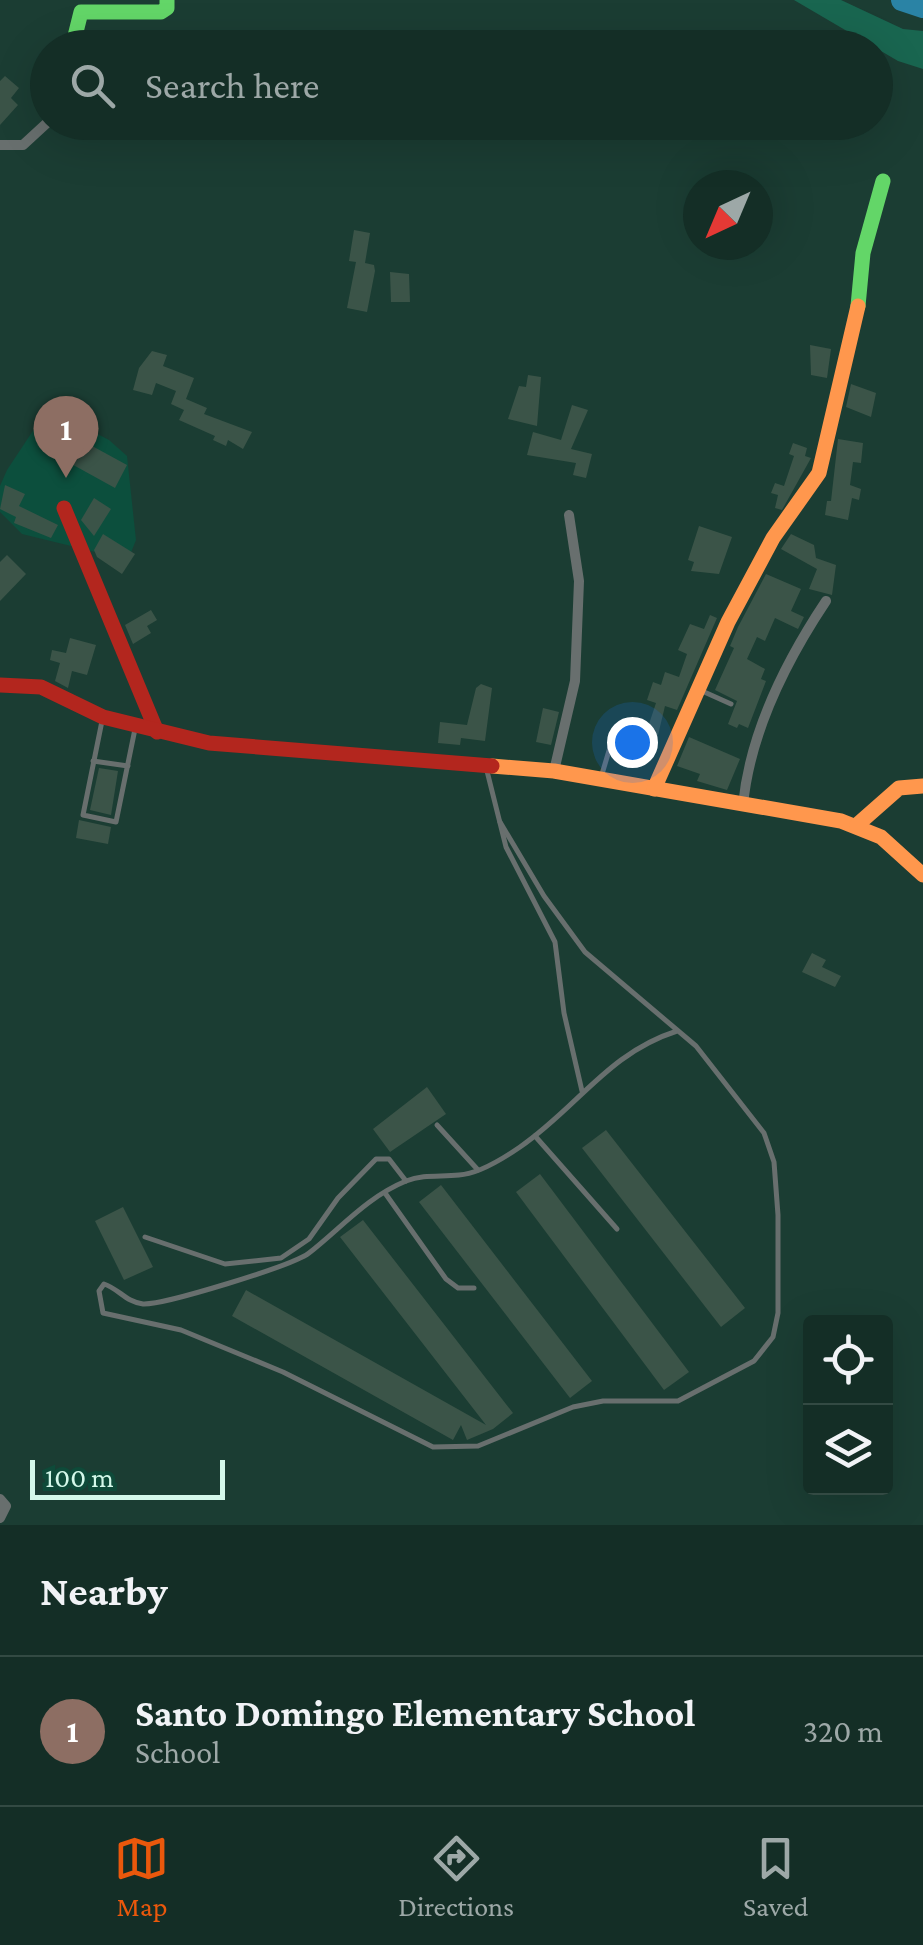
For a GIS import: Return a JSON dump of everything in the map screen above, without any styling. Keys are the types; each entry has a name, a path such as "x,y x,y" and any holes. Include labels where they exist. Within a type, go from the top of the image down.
{"street":[{"path":"76,30 81,12 161,12 167,8 167,0"},
{"path":"0,145 22,146 30,139"},
{"path":"654,790 728,622 773,538 802,503 819,472 860,298 863,253 883,182"},
{"path":"64,508 157,732"},
{"path":"554,771 574,681 578,628 579,582 569,516"},
{"path":"743,805 751,750 802,636 826,601"},
{"path":"0,685 41,688 103,717 209,743 554,771 857,825 881,837 923,874"},
{"path":"857,825 899,788 923,786"},
{"path":"0,1499 6,1506 0,1518"}],"lane":[{"path":"699,690 731,704"},
{"path":"103,717 83,815 116,822 136,726"},
{"path":"601,778 614,734"},
{"path":"94,761 128,766"},
{"path":"486,764 500,822 520,877 555,942 564,1013 583,1092"},
{"path":"500,822 544,896 585,952 696,1046 756,1122 774,1162 778,1313 773,1337 754,1360 678,1401 628,1399 573,1407 478,1446 451,1449 433,1447 283,1372 181,1330 107,1318 100,1307 99,1291 104,1284 124,1298 150,1304 293,1264 356,1210 406,1181 478,1170 534,1136 615,1060 646,1041 677,1030"},
{"path":"437,1124 458,1153 478,1170"},
{"path":"534,1136 617,1229"},
{"path":"145,1237 211,1261 259,1264 299,1247 376,1159 389,1158 406,1181"},
{"path":"385,1193 446,1279 458,1288 474,1288"}],"shaded area":[{"path":"794,0 841,0 903,29 923,31 923,69 893,58 893,30 845,30"},
{"path":"48,408 109,440 127,456 136,540 128,560 22,534 0,512 0,486 7,470"}],"building":[{"path":"5,76 19,88 11,98 18,105 0,125 0,81"},
{"path":"354,230 370,233 365,263 374,265 375,271 367,312 347,308 356,262 349,261"},
{"path":"390,272 409,274 410,302 391,302"},
{"path":"810,345 831,349 827,378 811,375"},
{"path":"152,351 167,355 163,366 194,378 186,399 207,408 204,414 252,432 243,449 228,440 226,446 213,440 215,436 179,420 184,410 171,404 176,391 156,383 152,395 133,390 139,368"},
{"path":"528,375 541,377 537,426 508,419 519,386 526,387"},
{"path":"851,384 876,393 871,417 846,407"},
{"path":"572,405 588,410 571,449 592,454 586,478 573,475 576,463 527,455 533,432 561,440"},
{"path":"50,423 127,465 115,488 37,445"},
{"path":"838,439 863,443 861,463 853,462 850,485 861,489 859,500 852,498 848,520 825,515 827,501 831,501"},
{"path":"793,443 807,448 805,456 811,458 782,510 775,508 778,495 771,493 775,483 784,486 794,456 789,454"},
{"path":"5,485 25,494 19,506 58,525 51,538 14,523 16,517 0,509"},
{"path":"94,498 111,509 94,536 81,520"},
{"path":"699,526 732,537 719,574 691,571 694,562 688,560"},
{"path":"103,534 135,554 122,574 97,557 94,550"},
{"path":"791,534 814,545 816,558 836,565 832,595 809,589 817,569 781,549"},
{"path":"7,555 26,574 0,601 0,562"},
{"path":"766,574 801,589 791,611 804,617 798,629 775,618 765,641 757,637 747,659 765,669 761,679 766,681 748,728 739,724 737,728 728,724 737,701 715,690 734,648 730,646 738,627"},
{"path":"151,610 157,620 147,626 151,633 133,644 125,625"},
{"path":"710,615 717,618 677,710 665,706 653,756 639,750 635,764 618,760 620,733 633,736 638,720 649,724 656,703 647,700 653,682 661,685 665,672 679,677 687,654 678,650 690,624 704,629"},
{"path":"70,638 96,645 87,675 72,671 68,688 55,681 60,663 50,660 52,650 66,653"},
{"path":"481,684 492,688 485,741 461,738 460,745 438,743 440,722 467,725 476,688"},
{"path":"543,708 559,712 551,745 536,742"},
{"path":"689,737 740,759 727,790 697,781 700,774 677,766"},
{"path":"99,768 118,771 111,815 90,810"},
{"path":"79,820 111,827 108,844 76,838"},
{"path":"812,953 826,960 822,967 841,976 835,987 802,972"},
{"path":"427,1087 446,1114 390,1152 373,1129"},
{"path":"606,1130 745,1308 721,1327 582,1148"},
{"path":"540,1174 689,1372 664,1390 516,1192"},
{"path":"441,1185 592,1381 570,1398 419,1202"},
{"path":"123,1207 153,1267 124,1280 95,1221"},
{"path":"363,1220 513,1413 493,1429 467,1440 461,1425 453,1440 232,1316 246,1290 486,1425 340,1237"}],"waterway":[{"path":"902,0 923,7"}],"traffic: fast":[{"path":"76,30 81,12 161,12 167,8 167,0"},
{"path":"858,306 863,253 883,181"}],"traffic: slow":[{"path":"654,789 728,622 773,538 819,473 858,306"},
{"path":"492,766 554,771 841,821 881,837 923,875"},
{"path":"857,825 899,788 923,786"}],"traffic: jam":[{"path":"64,508 157,732"},
{"path":"0,685 41,687 103,717 209,743 492,766"}],"place":[{"name":"Santo Domingo Elementary School","path":"66,478"}]}
